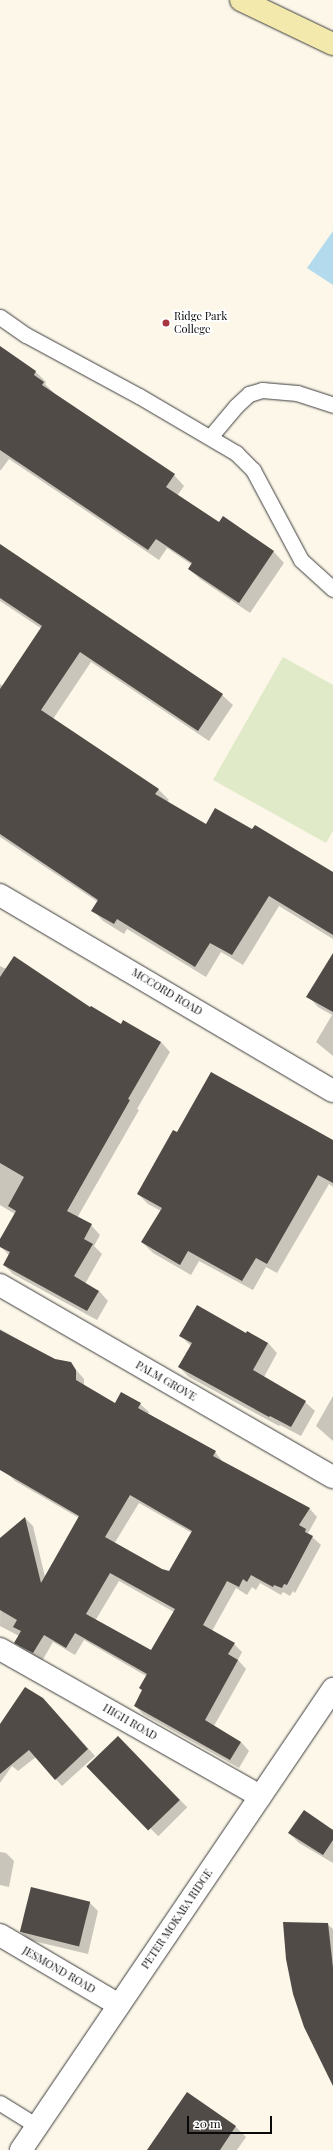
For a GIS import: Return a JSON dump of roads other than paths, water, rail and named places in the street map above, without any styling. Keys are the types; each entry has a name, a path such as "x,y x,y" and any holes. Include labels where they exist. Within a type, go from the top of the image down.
{"main road":[{"path":"241,0 333,44"}],"street":[{"name":"MCCORD ROAD","path":"0,894 333,1091"},
{"name":"PALM GROVE","path":"0,1285 333,1477"},
{"name":"HIGH ROAD","path":"0,1648 260,1796"},
{"name":"PETER MOKABA RIDGE","path":"31,2141 119,2005 333,1689"},
{"name":"JESMOND ROAD","path":"0,1936 119,2005"}],"lane":[{"path":"0,317 26,335 139,396 236,453 253,470 302,560 333,588"},
{"path":"210,437 236,406 249,394 262,390 296,394 333,405"},
{"path":"0,2103 31,2141"}],"water":[{"path":"333,231 333,285 307,268"}],"place":[{"name":"Ridge Park College","path":"166,323"}]}
